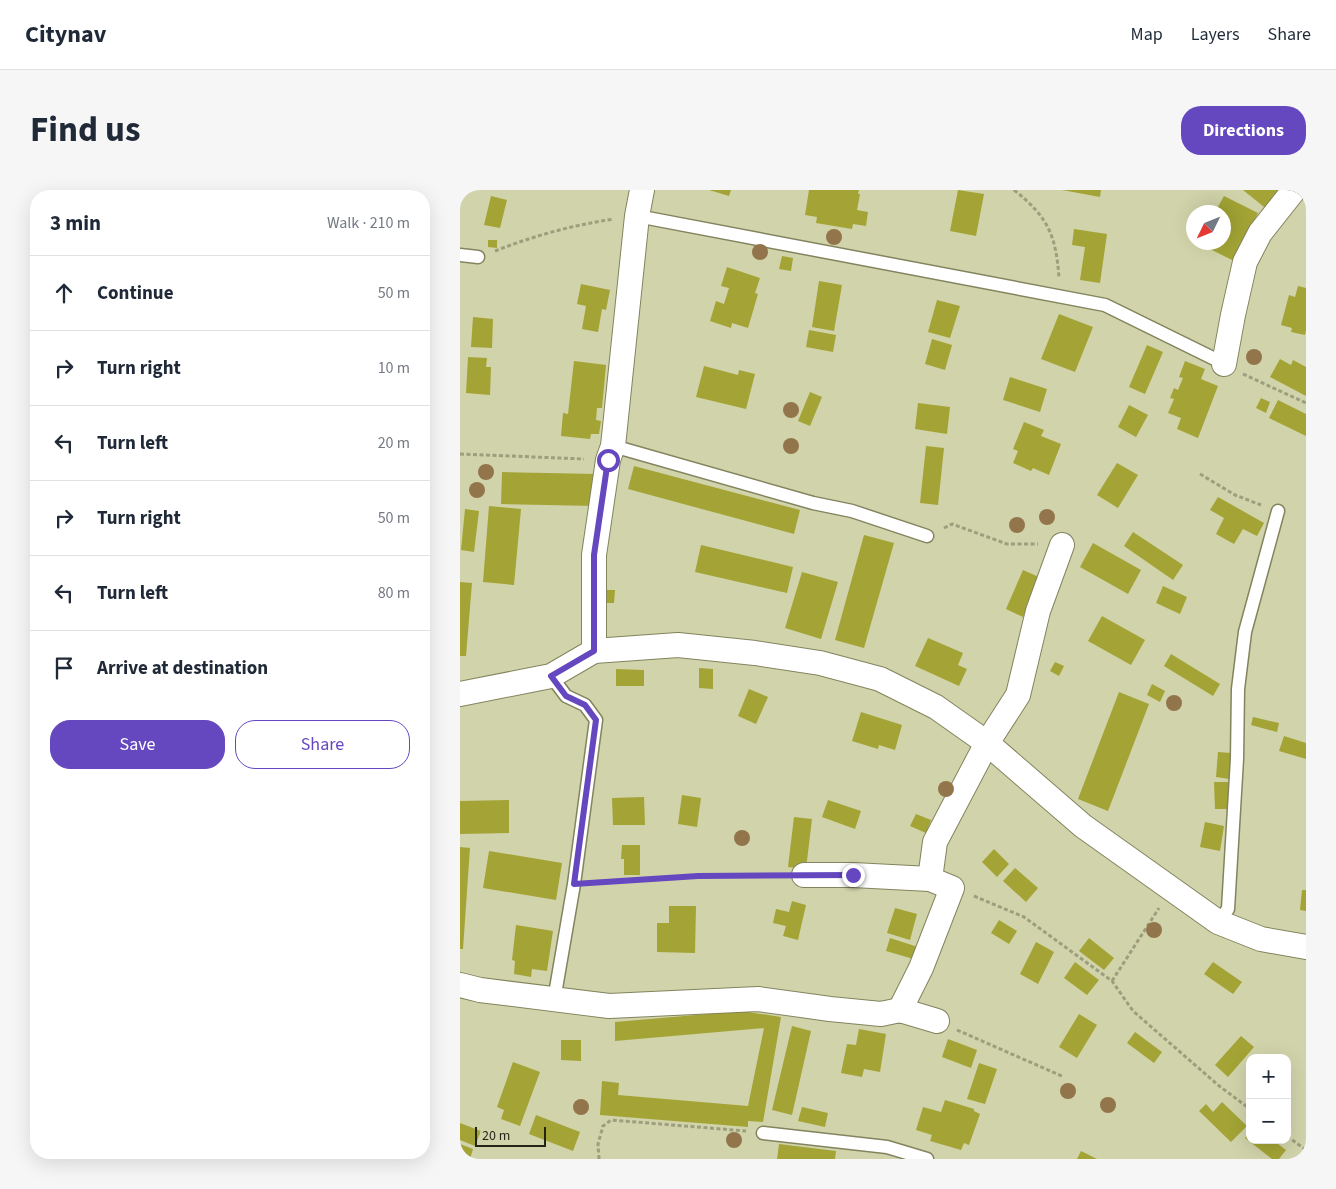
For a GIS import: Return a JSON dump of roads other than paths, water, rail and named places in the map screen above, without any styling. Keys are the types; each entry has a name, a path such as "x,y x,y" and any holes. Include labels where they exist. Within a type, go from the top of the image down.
{"street":[{"path":"594,651 594,555 610,453 637,216 642,190"},
{"path":"1229,366 1232,315 1245,262 1260,234 1294,190"},
{"path":"930,879 935,842 987,743 1018,695 1038,611 1062,545"},
{"path":"460,694 551,676 594,651 678,645 755,653 820,663 880,679 936,707 987,743 1084,826 1218,922 1261,939 1306,947"},
{"path":"804,875 853,875 930,879 952,888 921,968 900,1010"},
{"path":"460,985 480,990 609,1006 758,999 881,1014 900,1010 937,1022"}],"lane":[{"path":"637,216 1105,304 1229,366"},
{"path":"460,255 478,257"},
{"path":"610,453 852,511 927,536"},
{"path":"1218,922 1228,908 1238,759 1238,689 1245,632 1278,511"},
{"path":"551,676 566,696 585,705 596,720 574,884 554,1000"},
{"path":"763,1133 886,1147 927,1159"}]}
